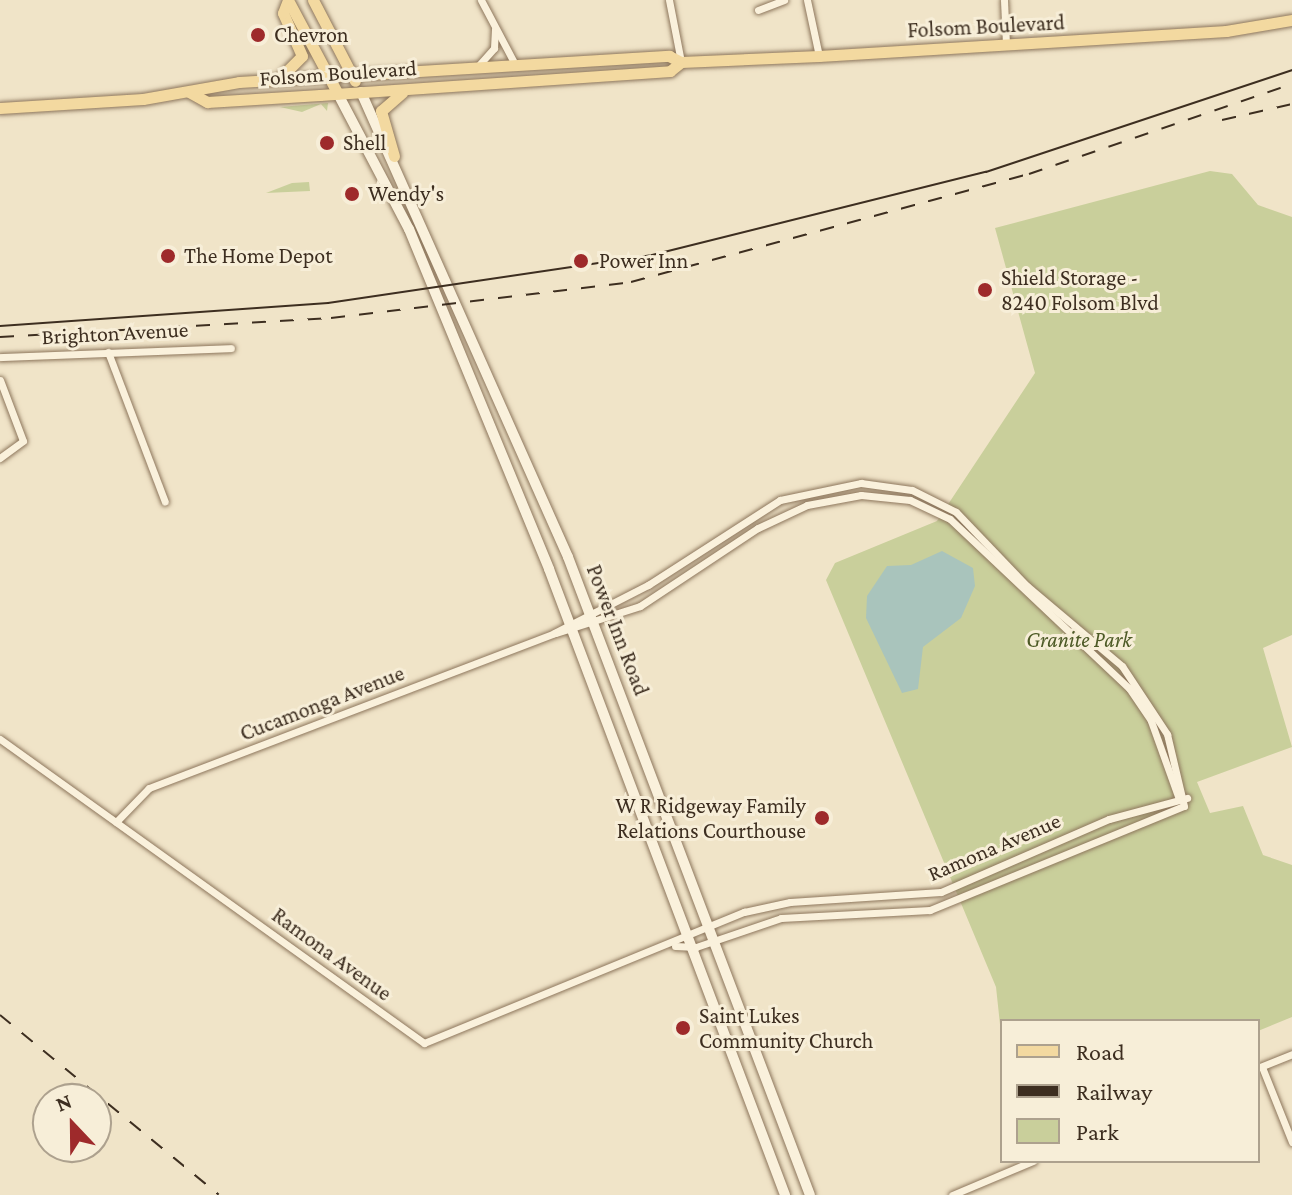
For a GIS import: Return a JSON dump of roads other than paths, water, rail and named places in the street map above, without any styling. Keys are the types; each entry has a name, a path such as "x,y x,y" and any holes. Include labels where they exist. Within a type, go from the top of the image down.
{"main road":[{"path":"288,0 338,94"},
{"path":"269,81 295,71 302,56 283,13 288,0"},
{"path":"313,0 361,92"},
{"name":"Folsom Boulevard","path":"0,108 189,92 269,81 669,56 681,62 819,56 1292,20"},
{"name":"Folsom Boulevard","path":"189,92 207,102 670,71 681,62"},
{"path":"394,156 382,107 415,88"},
{"name":"Power Inn Road","path":"361,92 394,156 590,612 717,938 810,1195"},
{"name":"Power Inn Road","path":"338,94 409,229 570,621 691,933 785,1195"}],"street":[{"path":"481,0 494,19 516,66"},
{"path":"669,0 681,62"},
{"path":"758,10 784,0"},
{"path":"807,0 819,56"},
{"path":"1004,0 1006,44"},
{"path":"474,68 494,48 494,19"},
{"name":"Brighton Avenue","path":"0,357 231,348"},
{"path":"108,352 165,502"},
{"path":"0,380 23,441 0,458"},
{"name":"Cucamonga Avenue","path":"116,822 149,788 554,633 570,621 648,585 780,500 861,483 924,493 956,512 1027,586 1122,666 1167,734 1186,802"},
{"name":"Cucamonga Avenue","path":"554,633 574,632 595,625 656,598 779,516 837,498 910,500 950,519 1129,688 1151,721 1177,796 1186,802"},
{"name":"Ramona Avenue","path":"0,739 424,1043 675,946 691,933 712,925 790,902 941,892 1177,796"},
{"name":"Ramona Avenue","path":"675,946 696,947 781,918 930,910 1186,802"},
{"path":"1292,1054 1260,1067 1292,1142"},
{"path":"952,1195 1028,1163"}],"water":[{"path":"942,551 973,568 975,586 961,618 923,647 918,689 902,693 866,618 867,596 887,566 911,565"}],"tram line":[{"path":"0,326 328,303 652,255 986,172 1292,70"}],"railway":[{"path":"0,337 331,318 631,282 1029,174 1292,84"},
{"path":"1222,120 1292,104"},
{"path":"0,1015 219,1195"}],"place":[{"name":"Chevron","path":"258,35"},
{"name":"Shell","path":"327,143"},
{"name":"Wendy's","path":"352,194"},
{"name":"The Home Depot","path":"168,256"},
{"name":"Power Inn","path":"581,261"},
{"name":"Shield Storage - 8240 Folsom Blvd","path":"985,290"},
{"name":"W R Ridgeway Family Relations Courthouse","path":"822,818"},
{"name":"Saint Lukes Community Church","path":"683,1028"}],"park label":[{"name":"Granite Park","path":"1079,640"}]}
